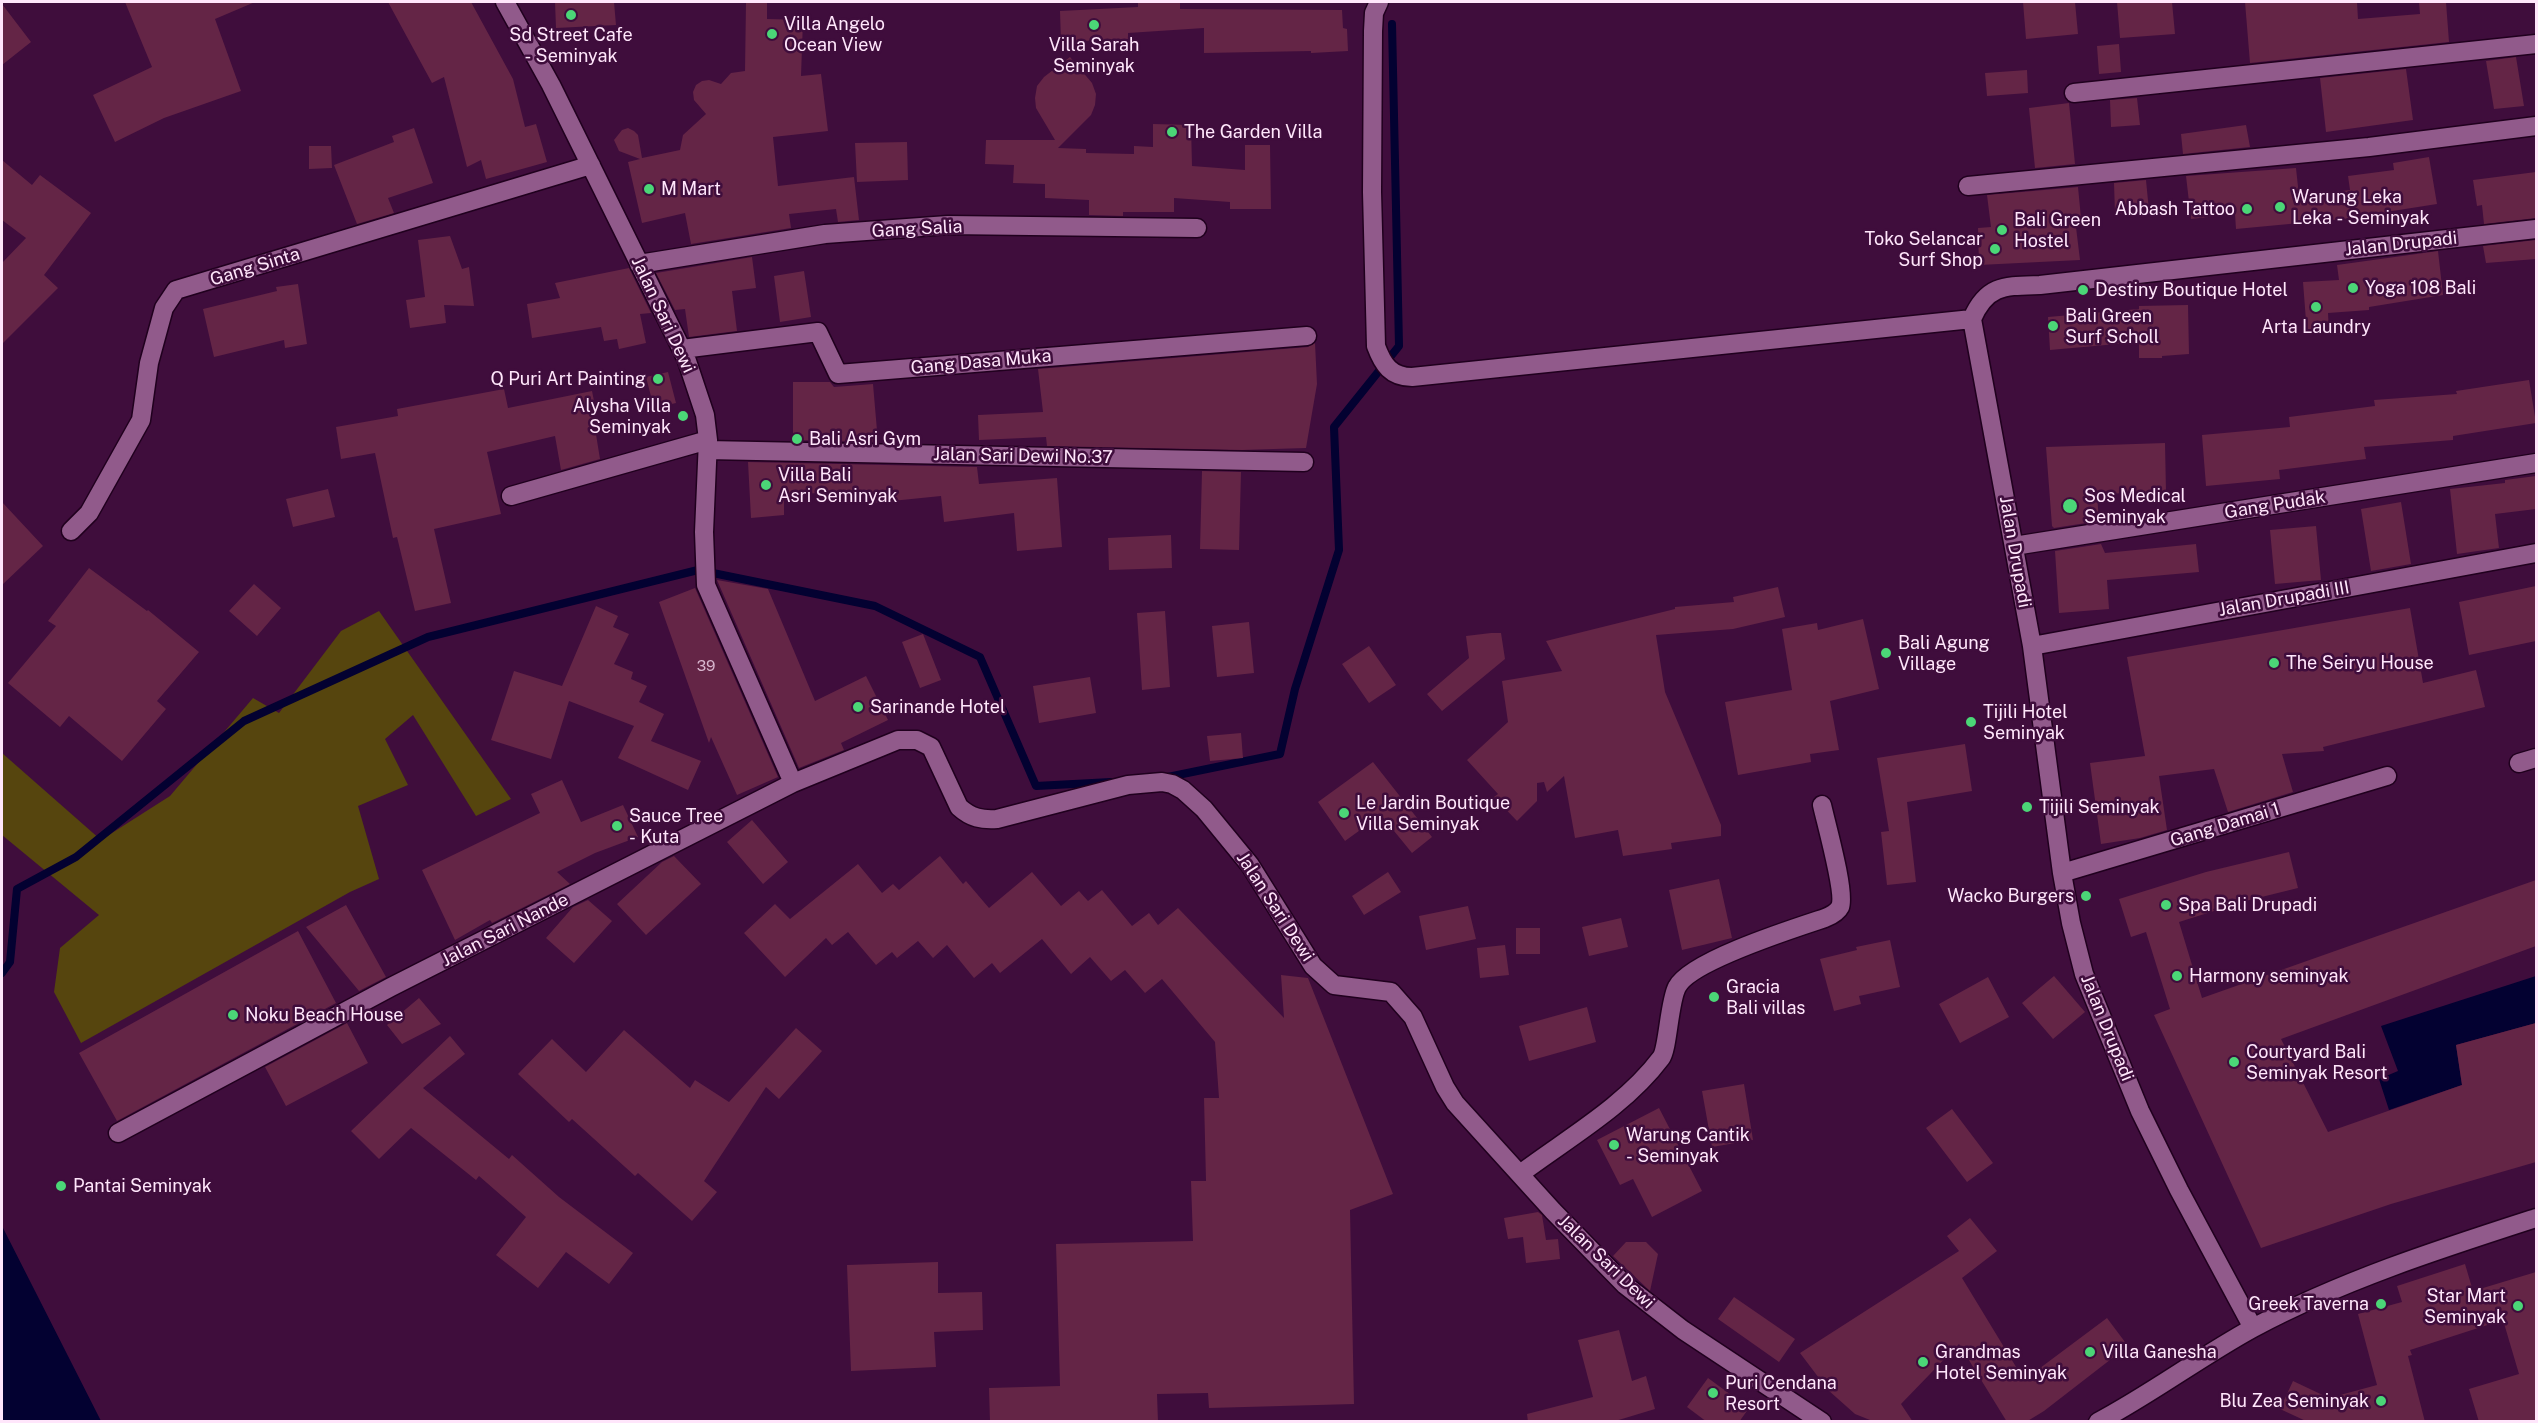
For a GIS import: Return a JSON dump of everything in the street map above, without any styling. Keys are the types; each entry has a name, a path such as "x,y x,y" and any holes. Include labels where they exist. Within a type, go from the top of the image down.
{"street":[{"name":"Jalan Sari Dewi","path":"505,2 551,85 682,349 705,415 707,445 705,575 712,603 793,783"},
{"path":"1380,2 1374,13 1373,43 1372,192 1376,346 1381,361 1387,369 1396,374 1412,377 1971,319"},
{"path":"2074,93 2536,44"},
{"path":"1968,186 2369,147 2536,126"},
{"name":"Gang Sinta","path":"70,531 89,513 141,420 149,363 164,308 176,291 591,165"},
{"name":"Gang Salia","path":"639,264 825,234 948,225 1197,228"},
{"name":"Jalan Drupadi","path":"2253,1328 2179,1190 2140,1111 2084,974 2071,923 2062,873 2032,646 1971,319 1988,293 2012,286 2040,285 2536,229"},
{"name":"Gang Dasa Muka","path":"682,349 818,332 838,374 1307,336"},
{"name":"Jalan Sari Dewi No.37","path":"511,496 707,445 1304,462"},
{"name":"Gang Pudak","path":"2014,546 2536,463"},
{"name":"Jalan Drupadi III","path":"2032,646 2536,553"},
{"name":"Jalan Sari Dewi","path":"898,740 917,740 931,747 959,807 966,814 985,820 997,819 1128,785 1162,782 1183,790 1210,816 1250,865 1313,966 1334,984 1390,992 1413,1017 1445,1087 1455,1103 1625,1285 1683,1330 1822,1422"},
{"name":"Jalan Sari Nande","path":"118,1133 391,987 793,783 898,740"},
{"path":"2518,763 2536,758"},
{"name":"Gang Damai 1","path":"2062,873 2387,776"},
{"path":"1520,1174 1626,1096 1664,1056 1666,1031 1677,986 1697,969 1727,954 1825,918 1839,909 1841,906 1839,884 1822,806"},
{"path":"2098,1422 2253,1328 2388,1267 2536,1218"}],"shaded area":[{"path":"379,611 511,799 476,816 413,715 385,739 408,785 358,806 379,879 350,892 81,1043 54,992 60,948 99,915 2,835 2,753 101,840 170,796 253,698 279,713 341,631"},
{"path":"2536,976 2536,1023 2456,1045 2462,1085 2389,1110 2379,1079 2398,1071 2381,1026"},
{"path":"2,1226 101,1421 2,1421"}],"building":[{"path":"125,2 255,2 215,19 241,91 164,118 115,142 93,95 152,67"},
{"path":"388,2 471,2 513,79 525,127 536,124 547,162 486,179 481,160 467,167 444,77 432,83"},
{"path":"555,2 614,2 616,25 556,28"},
{"path":"746,2 767,2 767,19 803,20 801,76 821,74 828,131 773,137 778,186 854,177 859,220 838,222 836,209 789,214 791,228 691,244 685,213 642,223 628,162 640,159 619,151 614,140 622,130 628,128 638,135 642,158 680,150 683,135 706,114 694,100 693,92 696,85 709,80 721,84 731,73 745,71"},
{"path":"1138,2 1180,2 1180,9 1342,10 1343,28 1347,29 1348,51 1204,53 1204,28 1128,33 1128,39 1061,42 1060,11 1138,7"},
{"path":"2023,2 2075,2 2078,34 2026,39"},
{"path":"2117,2 2172,2 2175,34 2120,38"},
{"path":"2245,2 2357,2 2358,19 2420,14 2419,2 2446,2 2449,42 2250,63"},
{"path":"2,4 31,42 2,65"},
{"path":"2119,44 2121,72 2099,74 2097,46"},
{"path":"1070,57 1092,83 1096,94 1095,105 1091,115 1058,148 1086,149 1086,153 1134,154 1134,146 1153,147 1153,124 1191,125 1192,166 1245,170 1245,145 1270,145 1271,209 1230,209 1230,202 1174,198 1174,212 1123,212 1123,216 1089,215 1089,200 1045,198 1045,184 1013,183 1014,165 985,164 986,140 1055,140 1036,108 1037,86 1044,77"},
{"path":"2516,57 2524,106 2494,109 2486,61"},
{"path":"2406,69 2413,120 2326,132 2320,78"},
{"path":"2027,70 2028,93 1987,96 1985,73"},
{"path":"2137,98 2140,125 2111,127 2110,100"},
{"path":"2069,103 2075,164 2035,168 2029,108"},
{"path":"2246,125 2250,147 2183,154 2181,134"},
{"path":"414,128 433,183 388,198 394,213 357,224 334,165 394,142 392,136"},
{"path":"907,142 908,180 857,182 855,143"},
{"path":"309,146 331,146 332,168 309,169"},
{"path":"2429,157 2437,204 2386,212 2387,218 2354,222 2353,218 2236,229 2235,214 2191,219 2186,176 2296,168 2299,196 2350,190 2348,176 2394,170 2393,163"},
{"path":"2,160 32,185 40,175 91,213 44,275 58,288 2,344 2,263 26,238 2,220"},
{"path":"2536,172 2536,218 2484,224 2482,205 2477,206 2473,180"},
{"path":"2146,180 2149,211 2115,214 2114,183"},
{"path":"2078,187 2081,218 2075,219 2080,260 1979,265 1978,228 1991,227 1987,195"},
{"path":"450,236 462,269 469,267 474,306 444,305 446,323 410,328 406,300 425,297 418,240"},
{"path":"2536,240 2536,259 2486,263 2483,246"},
{"path":"2438,251 2443,295 2369,307 2369,310 2328,313 2329,332 2307,334 2303,282 2339,280 2337,265"},
{"path":"752,257 756,288 732,291 737,331 689,337 685,309 675,310 656,273"},
{"path":"629,268 651,313 640,314 646,343 619,349 617,339 604,341 601,327 532,338 527,304 560,298 555,283"},
{"path":"804,271 811,317 780,322 774,276"},
{"path":"298,284 307,344 285,348 284,340 214,357 203,309 277,291 276,287"},
{"path":"2188,305 2189,354 2162,356 2162,358 2139,358 2139,342 2050,350 2048,317 2139,309 2139,306"},
{"path":"1315,343 1317,384 1306,448 1242,450 1047,446 1046,437 979,440 978,415 1043,412 1038,369 1308,347"},
{"path":"668,372 676,403 654,408 646,377"},
{"path":"2529,380 2536,423 2453,436 2453,440 2364,447 2366,459 2279,470 2280,479 2206,486 2202,435 2290,427 2289,417 2375,406 2374,400 2457,394 2456,391"},
{"path":"793,382 830,382 834,387 873,384 878,442 793,440"},
{"path":"504,389 508,408 592,391 597,416 593,416 600,459 561,470 555,436 487,452 501,514 434,529 451,603 415,611 397,537 393,538 375,453 341,459 336,427 398,416 397,409"},
{"path":"2165,443 2166,492 2097,494 2099,521 2054,528 2052,526 2046,447"},
{"path":"748,462 977,467 979,484 1057,478 1062,547 1017,551 1014,513 944,522 941,496 872,503 870,490 784,495 784,515 751,518"},
{"path":"1202,471 1241,472 1239,550 1200,549"},
{"path":"2536,476 2536,509 2495,514 2499,548 2457,554 2450,489 2505,483 2505,480"},
{"path":"328,489 335,517 293,527 286,499"},
{"path":"2,502 43,546 2,585"},
{"path":"2401,502 2411,564 2371,571 2361,509"},
{"path":"2316,526 2321,580 2275,584 2270,530"},
{"path":"1171,535 1172,568 1109,570 1108,538"},
{"path":"2101,544 2105,553 2196,544 2199,572 2107,580 2109,609 2059,613 2055,551"},
{"path":"89,568 148,610 199,652 157,701 166,709 122,761 69,716 60,727 8,683 56,626 48,621"},
{"path":"717,580 768,589 815,701 866,676 888,720 841,743 844,750 799,768"},
{"path":"254,584 281,608 257,636 229,611"},
{"path":"2536,586 2536,641 2469,655 2459,602"},
{"path":"1778,587 1785,617 1733,629 1656,635 1665,692 1721,825 1721,836 1671,843 1672,849 1623,856 1618,830 1575,838 1564,776 1547,792 1544,782 1537,783 1537,801 1517,821 1494,797 1498,794 1467,760 1508,722 1502,681 1562,671 1546,641 1675,609 1675,607 1734,602 1733,597"},
{"path":"695,588 778,777 737,795 711,737 709,743 659,602"},
{"path":"596,606 618,616 613,627 629,634 614,664 633,672 631,679 647,686 639,702 664,714 651,741 701,761 688,790 618,758 634,726 569,701 551,759 491,740 514,671 562,686"},
{"path":"2410,608 2423,683 2476,670 2485,707 2323,747 2324,751 2282,754 2293,792 2228,812 2214,769 2159,776 2167,830 2140,838 2101,844 2090,763 2145,756 2127,657"},
{"path":"1165,611 1170,687 1142,690 1137,613"},
{"path":"1863,619 1879,689 1830,701 1839,750 1810,754 1811,762 1738,775 1725,702 1792,690 1782,629 1817,623 1818,630"},
{"path":"1249,622 1254,673 1217,677 1212,626"},
{"path":"1501,633 1505,659 1442,711 1427,694 1469,658 1466,636"},
{"path":"923,634 941,680 920,688 902,642"},
{"path":"1369,646 1396,685 1369,703 1342,664"},
{"path":"1090,677 1096,713 1039,723 1033,686"},
{"path":"1241,733 1243,758 1210,761 1207,736"},
{"path":"1965,744 1972,791 1907,802 1916,882 1887,885 1881,832 1889,831 1877,758"},
{"path":"1373,762 1432,837 1412,853 1381,815 1345,841 1318,802"},
{"path":"562,780 581,822 623,805 638,837 595,853 557,872 570,884 492,923 490,920 455,940 422,870 540,813 531,794"},
{"path":"752,820 788,862 763,884 727,842"},
{"name":"Courtyard Bali Seminyak Resort","path":"2289,852 2298,888 2213,909 2214,911 2179,922 2202,998 2536,880 2536,946 2281,1039 2328,1132 2462,1085 2456,1045 2536,1023 2536,1162 2391,1204 2261,1248 2154,1015 2170,1009 2146,932 2131,937 2119,899 2206,872"},
{"path":"674,856 701,884 646,935 617,904 662,862"},
{"path":"940,856 963,884 966,881 989,908 1032,872 1061,906 1079,891 1088,901 1102,890 1132,926 1149,913 1158,925 1178,908 1284,1018 1281,975 1308,978 1393,1194 1350,1210 1354,1404 1209,1408 1208,1393 1157,1394 1158,1422 990,1422 989,1388 1060,1386 1056,1244 1193,1241 1191,1181 1206,1181 1204,1098 1219,1098 1215,1042 1162,979 1145,993 1125,970 1111,981 1090,957 1071,974 1042,939 1000,973 992,963 974,978 947,945 933,958 918,941 897,958 892,952 876,965 848,932 832,945 826,938 785,977 744,933 775,904 790,919 858,864 882,893 893,884 899,890"},
{"path":"1388,872 1401,892 1364,915 1352,896"},
{"path":"1719,879 1732,938 1682,950 1669,890"},
{"path":"588,900 612,921 574,963 546,938 573,907"},
{"path":"346,905 386,977 359,991 306,927"},
{"path":"1468,906 1476,939 1426,950 1419,916"},
{"path":"1621,918 1628,947 1589,956 1582,927"},
{"path":"1516,928 1540,928 1540,954 1516,954"},
{"name":"Noku Beach House","path":"298,931 336,1003 117,1121 79,1053"},
{"path":"1890,940 1900,987 1859,996 1861,1004 1834,1011 1820,959 1857,950 1856,947"},
{"path":"1505,945 1509,975 1480,978 1477,948"},
{"path":"2054,976 2085,1012 2053,1039 2022,1003"},
{"path":"1988,977 2009,1017 1960,1043 1939,1004"},
{"path":"419,998 441,1024 402,1044 387,1025"},
{"path":"1587,1007 1596,1042 1529,1061 1519,1026"},
{"path":"347,1023 368,1063 286,1106 265,1067"},
{"path":"796,1028 822,1051 779,1099 766,1087 704,1181 717,1192 692,1221 638,1173 635,1176 572,1119 569,1122 518,1074 552,1039 586,1072 624,1030 690,1088 695,1080 729,1102"},
{"path":"450,1036 465,1054 423,1088 509,1159 512,1155 559,1197 633,1253 609,1284 566,1252 538,1288 496,1255 526,1217 479,1176 476,1180 411,1128 379,1159 351,1131"},
{"path":"1744,1084 1753,1140 1712,1147 1702,1091"},
{"path":"1659,1108 1702,1191 1652,1217 1633,1179 1620,1185 1597,1140"},
{"path":"1952,1109 1993,1163 1967,1182 1926,1128"},
{"path":"1538,1212 1542,1215 1546,1240 1558,1239 1560,1259 1526,1263 1523,1237 1508,1239 1504,1218"},
{"path":"1970,1218 1997,1251 1962,1278 2024,1380 2107,1318 2128,1346 2044,1411 2026,1422 2007,1422 1959,1344 1901,1404 1913,1422 1875,1422 1855,1414 1828,1390 1800,1353 1959,1251 1947,1236"},
{"path":"1626,1242 1646,1242 1658,1254 1650,1291 1613,1256"},
{"path":"938,1262 938,1293 982,1292 983,1330 934,1332 936,1367 851,1371 847,1265"},
{"path":"2465,1264 2473,1291 2536,1272 2536,1422 2479,1422 2469,1389 2519,1374 2503,1320 2410,1350 2412,1355 2408,1356 2425,1422 2308,1422 2280,1409 2293,1381 2329,1398 2377,1385 2358,1314 2402,1302 2397,1286"},
{"path":"1734,1297 1795,1339 1779,1362 1718,1319"},
{"path":"1619,1330 1632,1381 1646,1376 1655,1409 1612,1422 1528,1422 1527,1414 1593,1397 1578,1340"},
{"name":"Puri Cendana Resort","path":"1708,1378 1749,1408 1739,1422 1707,1422 1687,1407"}],"waterway":[{"path":"1163,778 1280,754 1295,689 1339,550 1334,427 1399,346 1392,24"},
{"path":"2,973 10,962 17,889 76,857 244,721 428,637 698,570 875,606 980,657 1036,786 1111,782"}],"place":[{"name":"Sd Street Cafe - Seminyak","path":"571,15"},
{"name":"Villa Sarah Seminyak","path":"1094,25"},
{"name":"Villa Angelo Ocean View","path":"772,34"},
{"name":"The Garden Villa","path":"1172,132"},
{"name":"M Mart","path":"649,189"},
{"name":"Warung Leka Leka - Seminyak","path":"2280,207"},
{"name":"Abbash Tattoo","path":"2247,209"},
{"name":"Bali Green Hostel","path":"2002,230"},
{"name":"Toko Selancar Surf Shop","path":"1995,249"},
{"name":"Yoga 108 Bali","path":"2353,288"},
{"name":"Destiny Boutique Hotel","path":"2083,290"},
{"name":"Arta Laundry","path":"2316,307"},
{"name":"Bali Green Surf Scholl","path":"2053,326"},
{"name":"Q Puri Art Painting","path":"658,379"},
{"name":"Alysha Villa Seminyak","path":"683,416"},
{"name":"Bali Asri Gym","path":"797,439"},
{"name":"Villa Bali Asri Seminyak","path":"766,485"},
{"name":"Sos Medical Seminyak","path":"2070,506"},
{"name":"Bali Agung Village","path":"1886,653"},
{"name":"The Seiryu House","path":"2274,663"},
{"name":"Sarinande Hotel","path":"858,707"},
{"name":"Tijili Hotel Seminyak","path":"1971,722"},
{"name":"Tijili Seminyak","path":"2027,807"},
{"name":"Le Jardin Boutique Villa Seminyak","path":"1344,813"},
{"name":"Sauce Tree - Kuta","path":"617,826"},
{"name":"Wacko Burgers","path":"2086,896"},
{"name":"Spa Bali Drupadi","path":"2166,905"},
{"name":"Harmony seminyak","path":"2177,976"},
{"name":"Gracia Bali villas","path":"1714,997"},
{"name":"Noku Beach House","path":"233,1015"},
{"name":"Courtyard Bali Seminyak Resort","path":"2234,1062"},
{"name":"Warung Cantik - Seminyak","path":"1614,1145"},
{"name":"Pantai Seminyak","path":"61,1186"},
{"name":"Greek Taverna","path":"2381,1304"},
{"name":"Star Mart Seminyak","path":"2518,1306"},
{"name":"Villa Ganesha","path":"2090,1352"},
{"name":"Grandmas Hotel Seminyak","path":"1923,1362"},
{"name":"Puri Cendana Resort","path":"1713,1393"},
{"name":"Blu Zea Seminyak","path":"2381,1401"}]}
